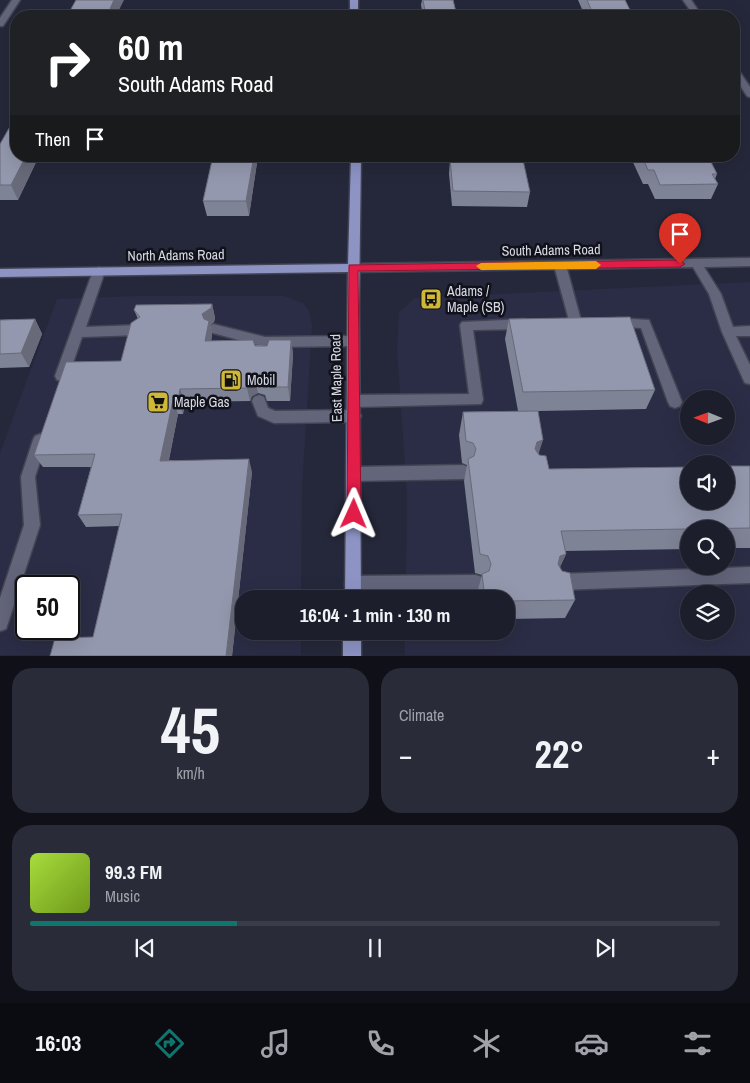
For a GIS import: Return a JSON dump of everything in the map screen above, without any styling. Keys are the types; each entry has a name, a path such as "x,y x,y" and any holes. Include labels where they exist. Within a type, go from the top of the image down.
{"main road":[{"name":"East Maple Road","path":"353,590 353,268 356,162"},
{"name":"North Adams Road","path":"0,273 353,268"},
{"path":"352,640 352,656"}],"street":[{"path":"0,24 16,0"},
{"path":"740,79 750,94"},
{"name":"South Adams Road","path":"353,268 750,262"},
{"path":"696,264 715,294 728,332 750,379"},
{"path":"558,324 581,323 560,266"},
{"path":"59,386 99,271"},
{"path":"606,323 645,323 675,402"},
{"path":"354,402 476,400 466,325 540,324"},
{"path":"213,329 265,348 353,341"},
{"path":"77,332 138,330"},
{"path":"728,332 750,331"},
{"path":"259,401 263,412 274,417 354,416"},
{"path":"0,623 32,525 28,477 46,422"},
{"path":"354,474 463,472"},
{"path":"559,582 750,576"},
{"path":"378,590 476,582"}],"shaded area":[{"path":"750,282 750,655 405,655 405,640 515,640 515,590 406,590 407,495 397,350 399,312 415,298"},
{"path":"138,296 284,296 303,303 309,311 312,325 302,488 301,590 235,590 235,640 301,640 301,655 0,655 0,453 57,299"}],"building":[{"path":"76,0 114,0 110,10 70,10"},
{"path":"423,0 453,0 456,10 425,10"},
{"path":"587,0 625,0 630,10 591,10"},
{"path":"10,126 10,162 23,162 11,185 0,185 0,144"},
{"path":"212,162 253,162 246,201 203,201"},
{"path":"450,162 523,162 530,192 453,191"},
{"path":"645,162 711,162 717,174 712,174 718,184 660,185 654,170 648,170"},
{"path":"212,304 211,308 202,314 204,319 209,321 205,341 253,340 255,346 267,346 269,340 291,340 288,387 265,387 262,382 255,380 249,383 247,388 180,389 178,400 173,400 160,461 249,459 226,656 50,656 54,640 80,640 80,637 93,637 122,514 78,515 95,454 34,455 66,362 121,361 131,323 140,317 134,310 136,305"},
{"path":"630,317 655,390 523,392 509,319"},
{"path":"35,319 21,353 0,354 0,320"},
{"path":"538,411 543,440 537,442 535,449 539,455 546,456 549,469 680,467 680,510 735,510 735,466 750,466 750,528 735,528 735,520 680,520 680,529 561,531 566,554 560,556 558,564 562,571 570,573 575,600 515,601 515,590 484,590 482,574 489,571 491,564 488,556 480,554 468,459 474,456 476,449 473,443 466,441 463,412"}],"slow traffic":[{"path":"481,266 596,265"}],"place":[{"name":"Adams / Maple (SB)","path":"431,299"},
{"name":"Mobil","path":"231,380"},
{"name":"Maple Gas","path":"158,402"}],"route":[{"path":"354,514 353,268 680,264"}]}
